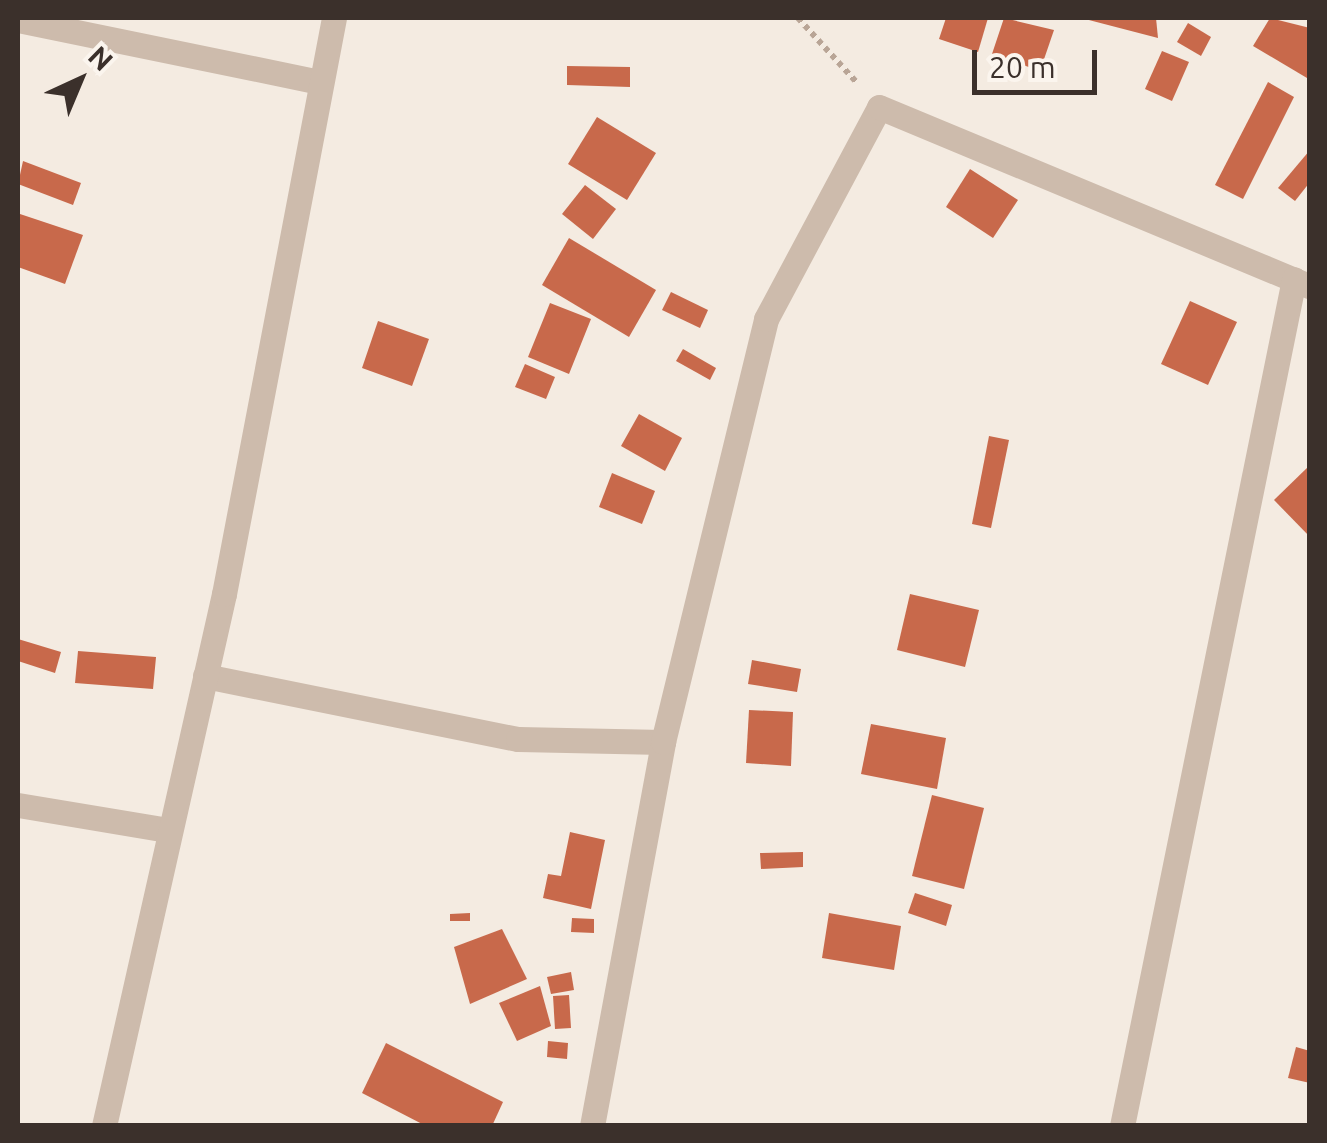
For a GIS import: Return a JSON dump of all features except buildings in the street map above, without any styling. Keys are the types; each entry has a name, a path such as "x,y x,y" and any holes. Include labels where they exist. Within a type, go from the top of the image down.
{"street":[{"path":"104,1126 167,830 205,676 334,18"},
{"path":"18,20 321,82"},
{"path":"592,1126 663,742 766,318 879,107 1302,282 1122,1126"},
{"path":"205,676 499,736 663,742"},
{"path":"18,805 167,830"}],"path":[{"path":"798,18 879,107"}]}
